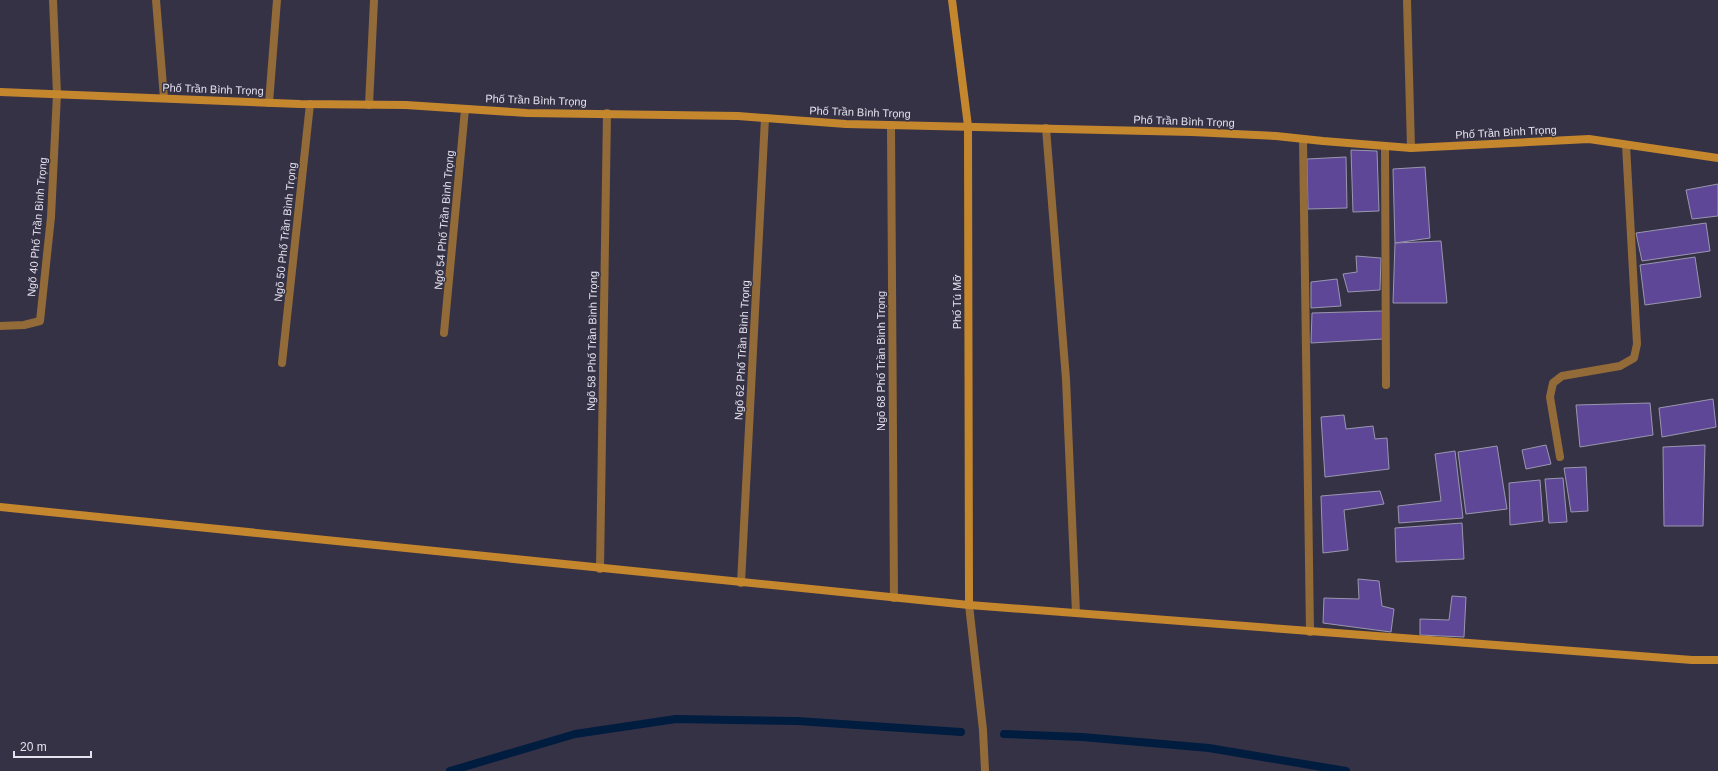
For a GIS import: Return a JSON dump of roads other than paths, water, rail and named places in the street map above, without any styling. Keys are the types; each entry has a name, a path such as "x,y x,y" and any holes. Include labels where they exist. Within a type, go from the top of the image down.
{"street":[{"path":"53,0 57,94"},
{"path":"156,0 164,98"},
{"path":"270,103 277,0"},
{"path":"369,105 374,0"},
{"name":"Phố Tú Mỡ","path":"952,0 968,126 969,605"},
{"path":"1408,0 1411,148"},
{"name":"Phố Trần Bình Trọng","path":"0,92 270,103 406,105 527,113 606,113 765,118 891,125 1192,132 1276,136 1411,148 1589,139 1718,158"},
{"name":"Ngõ 40 Phố Trần Bình Trọng","path":"0,326 24,325 40,321 51,217 57,94"},
{"name":"Ngõ 50 Phố Trần Bình Trọng","path":"282,363 310,104"},
{"name":"Ngõ 54 Phố Trần Bình Trọng","path":"444,333 465,109"},
{"name":"Ngõ 58 Phố Trần Bình Trọng","path":"600,569 606,113"},
{"name":"Ngõ 62 Phố Trần Bình Trọng","path":"742,583 765,118"},
{"name":"Ngõ 68 Phố Trần Bình Trọng","path":"891,125 894,598"},
{"path":"1046,128 1066,379 1076,614"},
{"path":"1303,139 1310,632"},
{"path":"1560,456 1550,397 1553,383 1562,376 1620,366 1634,358 1637,344 1626,145"},
{"path":"1385,146 1386,386"},
{"path":"0,507 600,569 969,605 1310,632 1692,660 1718,660"},
{"path":"969,605 985,771"}],"waterway":[{"path":"450,771 575,734 676,719 797,721 961,732"},
{"path":"1004,734 1082,737 1209,748 1346,771"}]}
